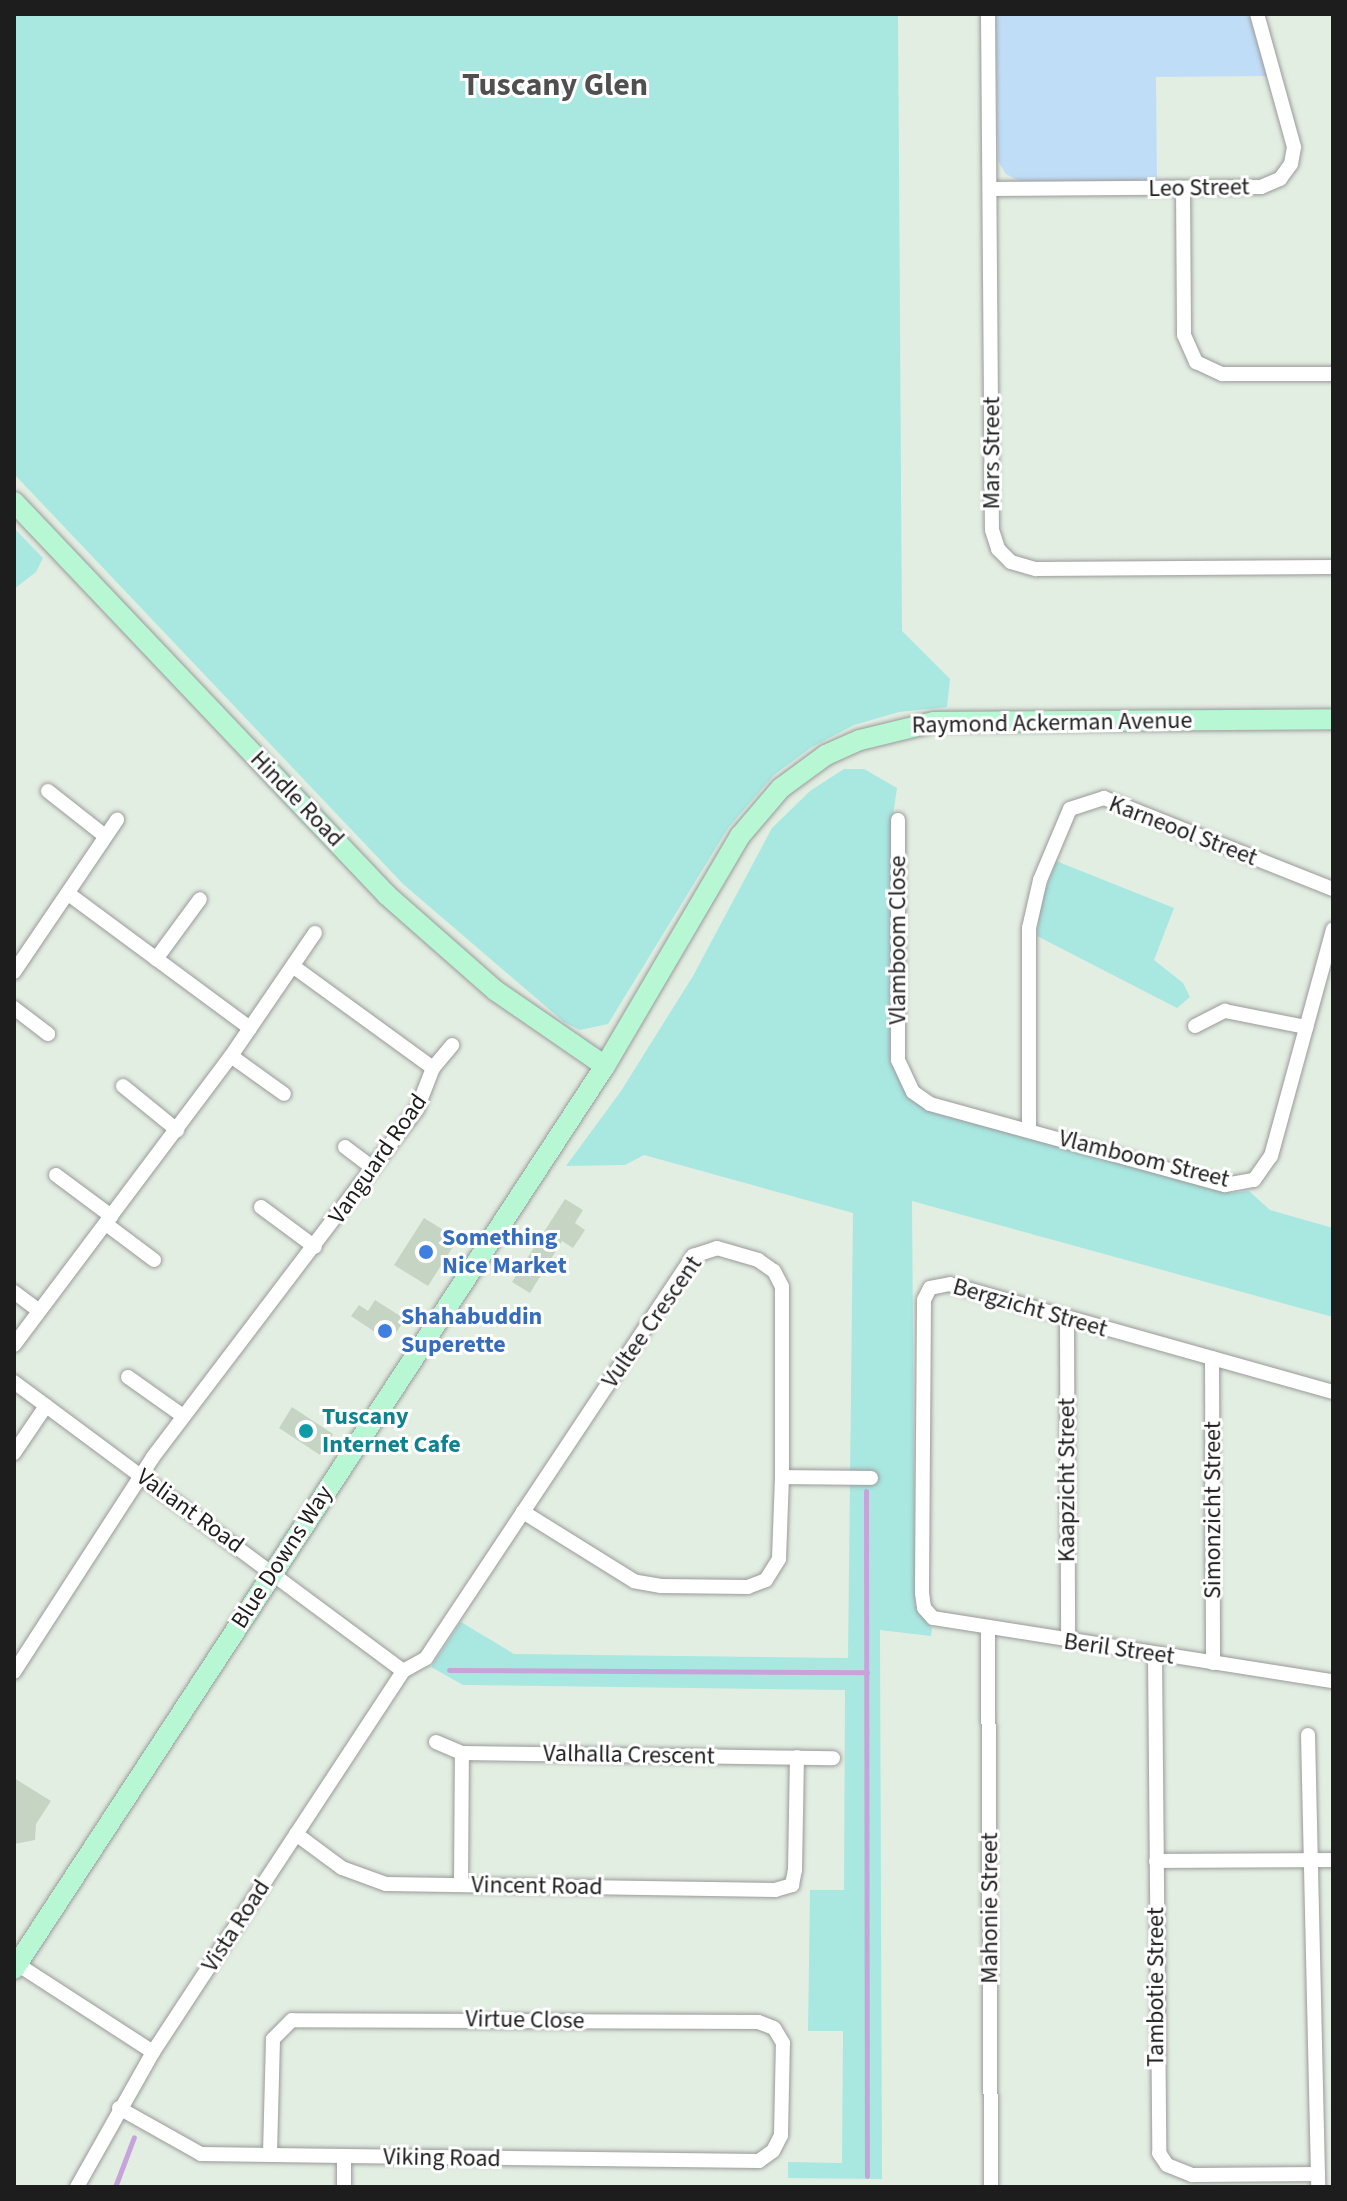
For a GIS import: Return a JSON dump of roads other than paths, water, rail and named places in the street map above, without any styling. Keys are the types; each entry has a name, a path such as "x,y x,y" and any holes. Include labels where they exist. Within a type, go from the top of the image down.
{"street":[{"name":"Mars Street","path":"988,14 992,530 1004,557 1036,569 1333,567"},
{"name":"Leo Street","path":"990,189 1261,187 1280,179 1291,164 1293,138 1257,14"},
{"path":"1183,188 1184,335 1196,362 1222,374 1333,374"},
{"name":"Hindle Road","path":"14,502 387,895 496,991 605,1066"},
{"name":"Raymond Ackerman Avenue","path":"605,1066 740,836 781,788 826,755 893,728 934,722 1333,719"},
{"path":"48,791 105,836"},
{"name":"Karneool Street","path":"1029,1129 1029,928 1040,880 1070,809 1104,798 1333,889"},
{"path":"14,972 70,895 117,820"},
{"name":"Vlamboom Close","path":"898,820 898,1060"},
{"path":"70,895 250,1028"},
{"path":"156,959 200,899"},
{"name":"Vlamboom Street","path":"898,1060 913,1092 930,1104 1225,1185 1254,1180 1271,1156 1333,929"},
{"path":"14,1345 177,1130 315,933"},
{"name":"Vanguard Road","path":"294,967 433,1068"},
{"path":"14,1008 48,1034"},
{"path":"1195,1026 1225,1011 1306,1027"},
{"name":"Vanguard Road","path":"14,1672 141,1476 183,1416 315,1247 421,1103 433,1068 452,1045"},
{"path":"231,1056 284,1094"},
{"name":"Blue Downs Way","path":"15,1966 605,1066"},
{"path":"123,1086 177,1130"},
{"path":"345,1147 373,1168"},
{"path":"56,1175 154,1260"},
{"name":"Vanguard Road","path":"261,1207 315,1247"},
{"name":"Vultee Crescent","path":"403,1671 426,1658 689,1261 710,1248 758,1260 779,1278 782,1477 777,1567 766,1580 748,1587 661,1586 634,1581 523,1512"},
{"name":"Bergzicht Street","path":"922,1593 922,1311 930,1288 950,1284 1067,1320 1333,1392"},
{"path":"14,1292 39,1311"},
{"name":"Kaapzicht Street","path":"1067,1320 1068,1641"},
{"name":"Simonzicht Street","path":"1212,1358 1213,1663"},
{"path":"128,1377 183,1416"},
{"name":"Valiant Road","path":"14,1382 403,1671"},
{"path":"14,1453 46,1406"},
{"path":"782,1477 871,1478"},
{"name":"Beril Street","path":"922,1593 924,1608 933,1618 1333,1681"},
{"name":"Mahonie Street","path":"988,1629 991,2187"},
{"name":"Tambotie Street","path":"1155,1654 1159,2153 1167,2165 1192,2175 1318,2181"},
{"name":"Vista Road","path":"77,2187 153,2052 403,1671"},
{"path":"1308,1735 1307,1848 1314,1860 1318,2181"},
{"name":"Valhalla Crescent","path":"436,1742 462,1753 833,1758"},
{"path":"461,1885 462,1753"},
{"name":"Vincent Road","path":"296,1834 360,1878 386,1884 775,1890 792,1885 797,1757"},
{"path":"1156,1861 1333,1860"},
{"path":"15,1966 153,2052"},
{"name":"Virtue Close","path":"270,2155 273,2039 286,2023 300,2018 764,2023 774,2028 783,2043 781,2135 773,2151"},
{"name":"Viking Road","path":"119,2108 194,2153 759,2161 773,2151"},
{"path":"344,2156 344,2187"}],"waterway":[{"path":"866,1491 867,2176"},
{"path":"449,1670 867,1672"},
{"path":"115,2187 134,2137"}],"place":[{"name":"Something Nice Market","path":"426,1252"},
{"name":"Shahabuddin Superette","path":"385,1331"},
{"name":"Tuscany Internet Cafe","path":"306,1431"}],"district":[{"name":"Tuscany Glen","path":"555,85"}]}
